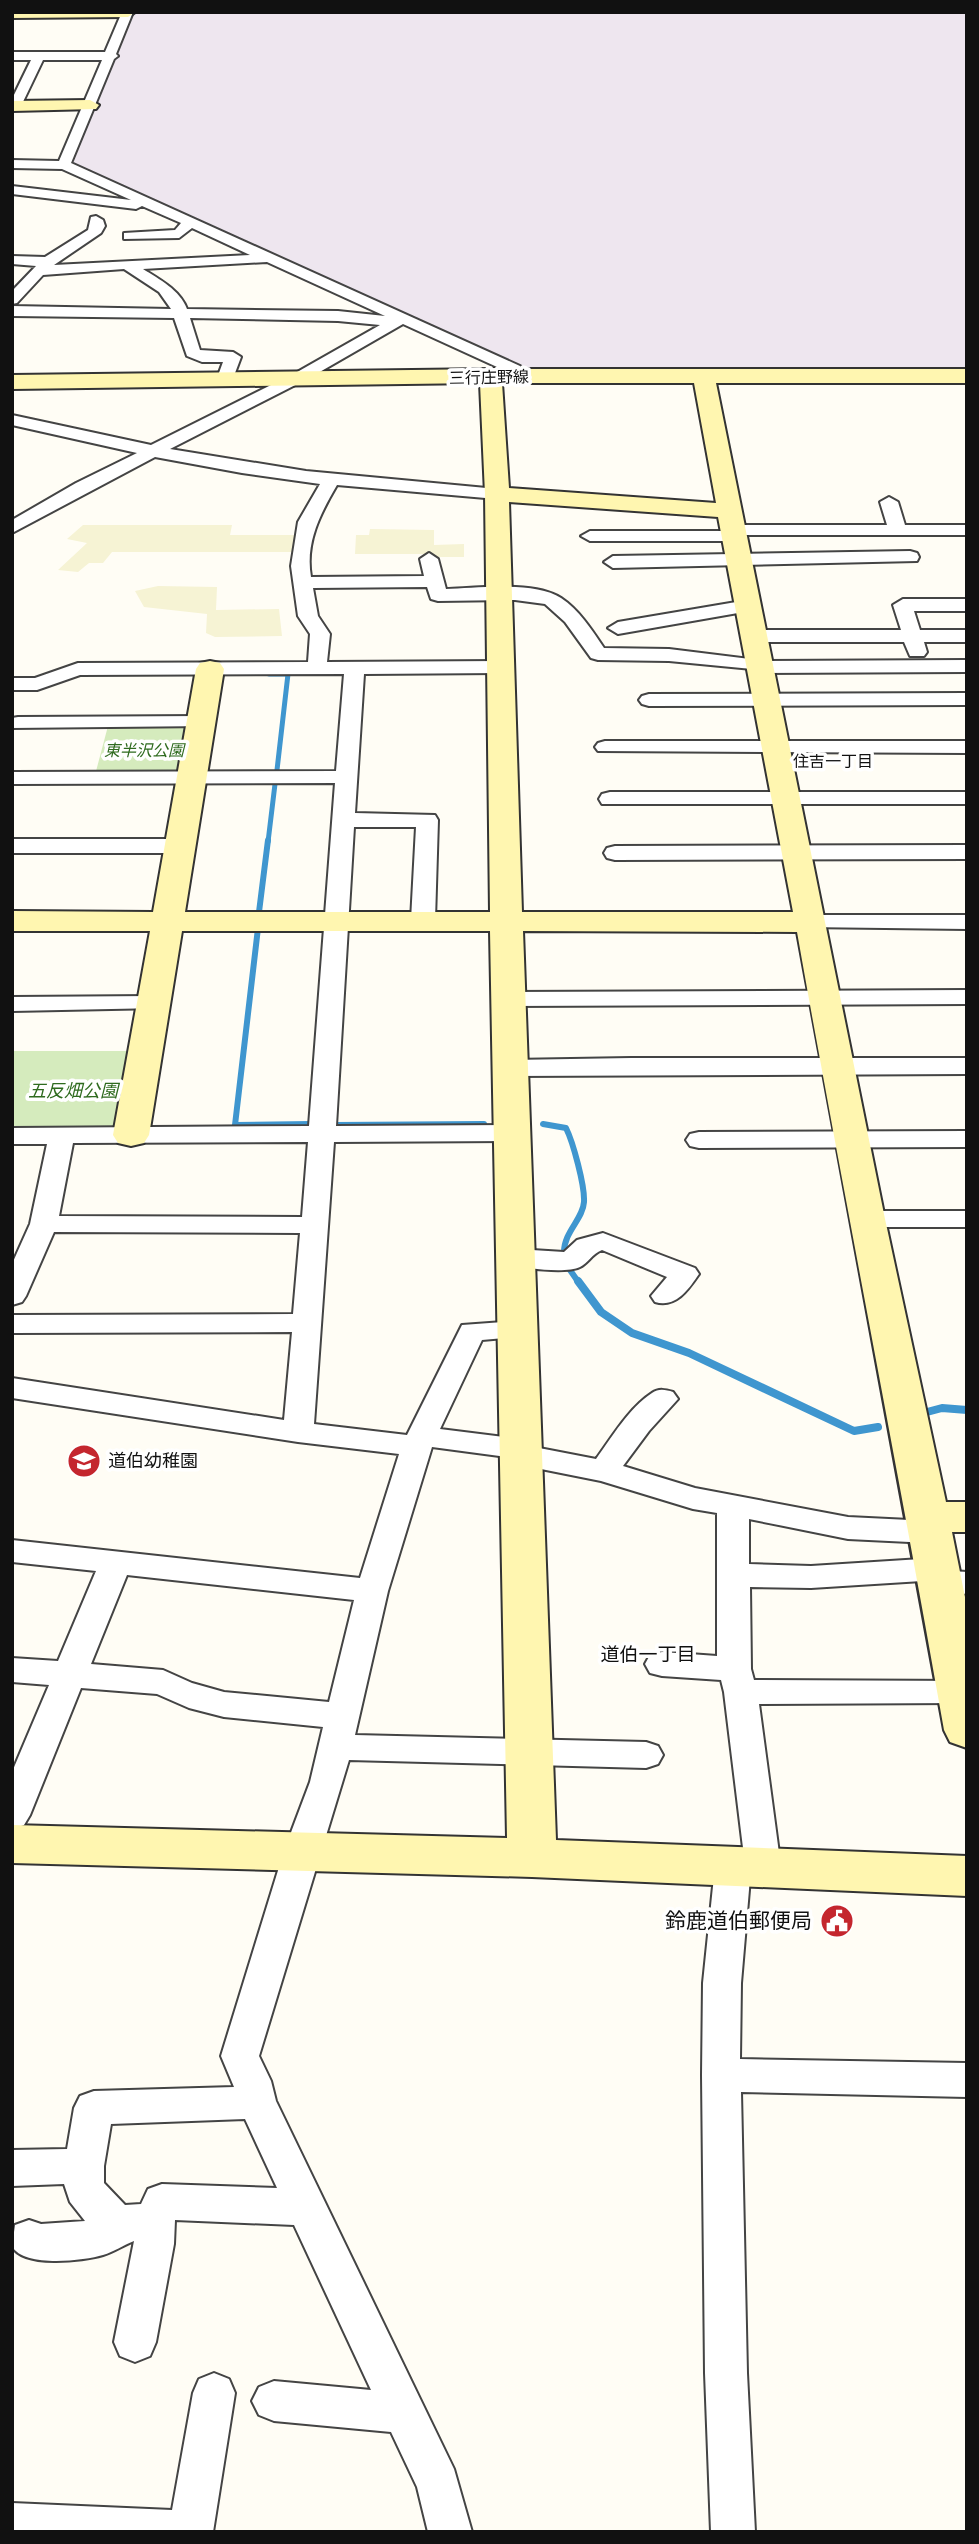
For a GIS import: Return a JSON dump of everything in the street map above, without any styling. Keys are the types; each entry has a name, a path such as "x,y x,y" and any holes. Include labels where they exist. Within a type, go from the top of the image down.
{"street":[{"path":"12,13 128,12 112,56 64,164"},
{"path":"12,56 112,56"},
{"path":"39,56 13,106 90,106"},
{"path":"12,164 64,164 400,320 514,369 519,376"},
{"path":"12,190 156,205"},
{"path":"115,202 108,213 116,261 129,266 164,289 177,303 193,353 202,357 233,357 224,381"},
{"path":"12,300 41,269 70,246 109,229 172,212"},
{"path":"129,236 178,234 191,221"},
{"path":"12,272 271,258"},
{"path":"12,260 41,269"},
{"path":"12,311 338,316 400,320"},
{"path":"12,528 150,451 292,380 400,320"},
{"path":"491,376 500,594 511,1133 532,1858"},
{"name":"三行庄野線","path":"12,382 491,376 967,376"},
{"path":"662,1664 737,1681 964,1709 942,1522 866,1219 704,376"},
{"path":"13,421 150,451 331,480 497,494 736,539 910,557"},
{"path":"317,668 320,634 308,616 300,566 307,522 331,480"},
{"path":"889,502 898,530"},
{"path":"590,536 736,539 898,530 967,530"},
{"path":"613,562 736,539"},
{"path":"429,559 438,594 532,595 551,599 585,633 598,654 669,654 700,660 755,643 912,635 967,636"},
{"path":"303,583 433,581"},
{"path":"930,699 903,605 967,605"},
{"path":"618,628 755,643 922,666 967,666"},
{"path":"12,684 37,684 78,669 501,667"},
{"path":"298,1432 322,1134 354,668"},
{"path":"131,1135 210,669"},
{"path":"37,684 15,728 202,722"},
{"path":"649,700 967,699"},
{"path":"605,747 967,747"},
{"path":"12,778 347,777"},
{"path":"610,799 967,797"},
{"path":"344,820 427,820 423,920"},
{"path":"12,846 181,846"},
{"path":"615,853 967,852"},
{"path":"12,921 967,922"},
{"path":"509,999 967,997"},
{"path":"12,1004 152,1003"},
{"path":"511,1068 967,1066"},
{"path":"12,1136 511,1133"},
{"path":"12,1296 44,1224 62,1136"},
{"path":"699,1140 967,1139"},
{"path":"866,1219 967,1219"},
{"path":"44,1224 313,1225"},
{"path":"516,1258 571,1261 587,1246 603,1241 685,1274 665,1296"},
{"path":"12,1324 307,1323"},
{"path":"450,2532 438,2484 256,2101 252,2081 240,2056 302,1851 327,1782 372,1591 419,1441 472,1331 516,1330"},
{"path":"12,1388 298,1432 520,1452 604,1471 693,1498 848,1528 942,1522"},
{"path":"604,1471 638,1424 663,1399"},
{"path":"733,1505 737,1681 748,1867 722,1983 726,2373 733,2532"},
{"path":"12,1551 372,1591"},
{"path":"12,1815 114,1564"},
{"path":"734,1575 947,1578"},
{"path":"12,1670 163,1682 178,1693 339,1732 530,1752 646,1755"},
{"path":"12,1844 532,1858 967,1876"},
{"path":"721,2075 967,2080"},
{"path":"135,2342 154,2244 140,2222 107,2217 84,2189 84,2166 94,2108 224,2105 256,2101"},
{"path":"12,2168 84,2166"},
{"path":"29,2238 37,2243 100,2238 140,2222 162,2202 308,2207"},
{"path":"191,2532 214,2393"},
{"path":"274,2401 403,2413"},
{"path":"12,2525 171,2532"}],"shaded area":[{"path":"132,12 967,12 967,372 524,370 71,162"},
{"path":"83,525 232,525 230,535 298,535 295,552 112,552 103,563 89,563 78,572 58,570 87,543 67,539"},
{"path":"370,529 434,530 434,545 464,544 464,557 355,554 356,535 369,535"},
{"path":"158,586 217,587 216,610 279,609 282,636 215,637 206,633 207,614 144,607 135,591"}],"green space":[{"name":"東半沢公園","path":"187,725 183,771 175,775 95,775 108,726"},
{"name":"五反畑公園","path":"12,1051 134,1051 119,1128 12,1131"}],"waterway":[{"path":"269,674 288,674 277,770"},
{"path":"268,842 275,784"},
{"path":"259,912 268,840"},
{"path":"258,928 235,1125 312,1124"},
{"path":"335,1125 484,1124"},
{"path":"543,1124 566,1128 583,1186 583,1208 567,1238 564,1252"},
{"path":"570,1270 579,1283"},
{"path":"578,1281 601,1312 632,1333 689,1353 854,1431 878,1427"},
{"path":"927,1412 942,1408 967,1410"}],"place":[{"name":"道伯幼稚園","path":"84,1461"},
{"name":"鈴鹿道伯郵便局","path":"837,1921"}],"district":[{"name":"住吉一丁目","path":"833,761"},
{"name":"道伯一丁目","path":"648,1654"}]}
